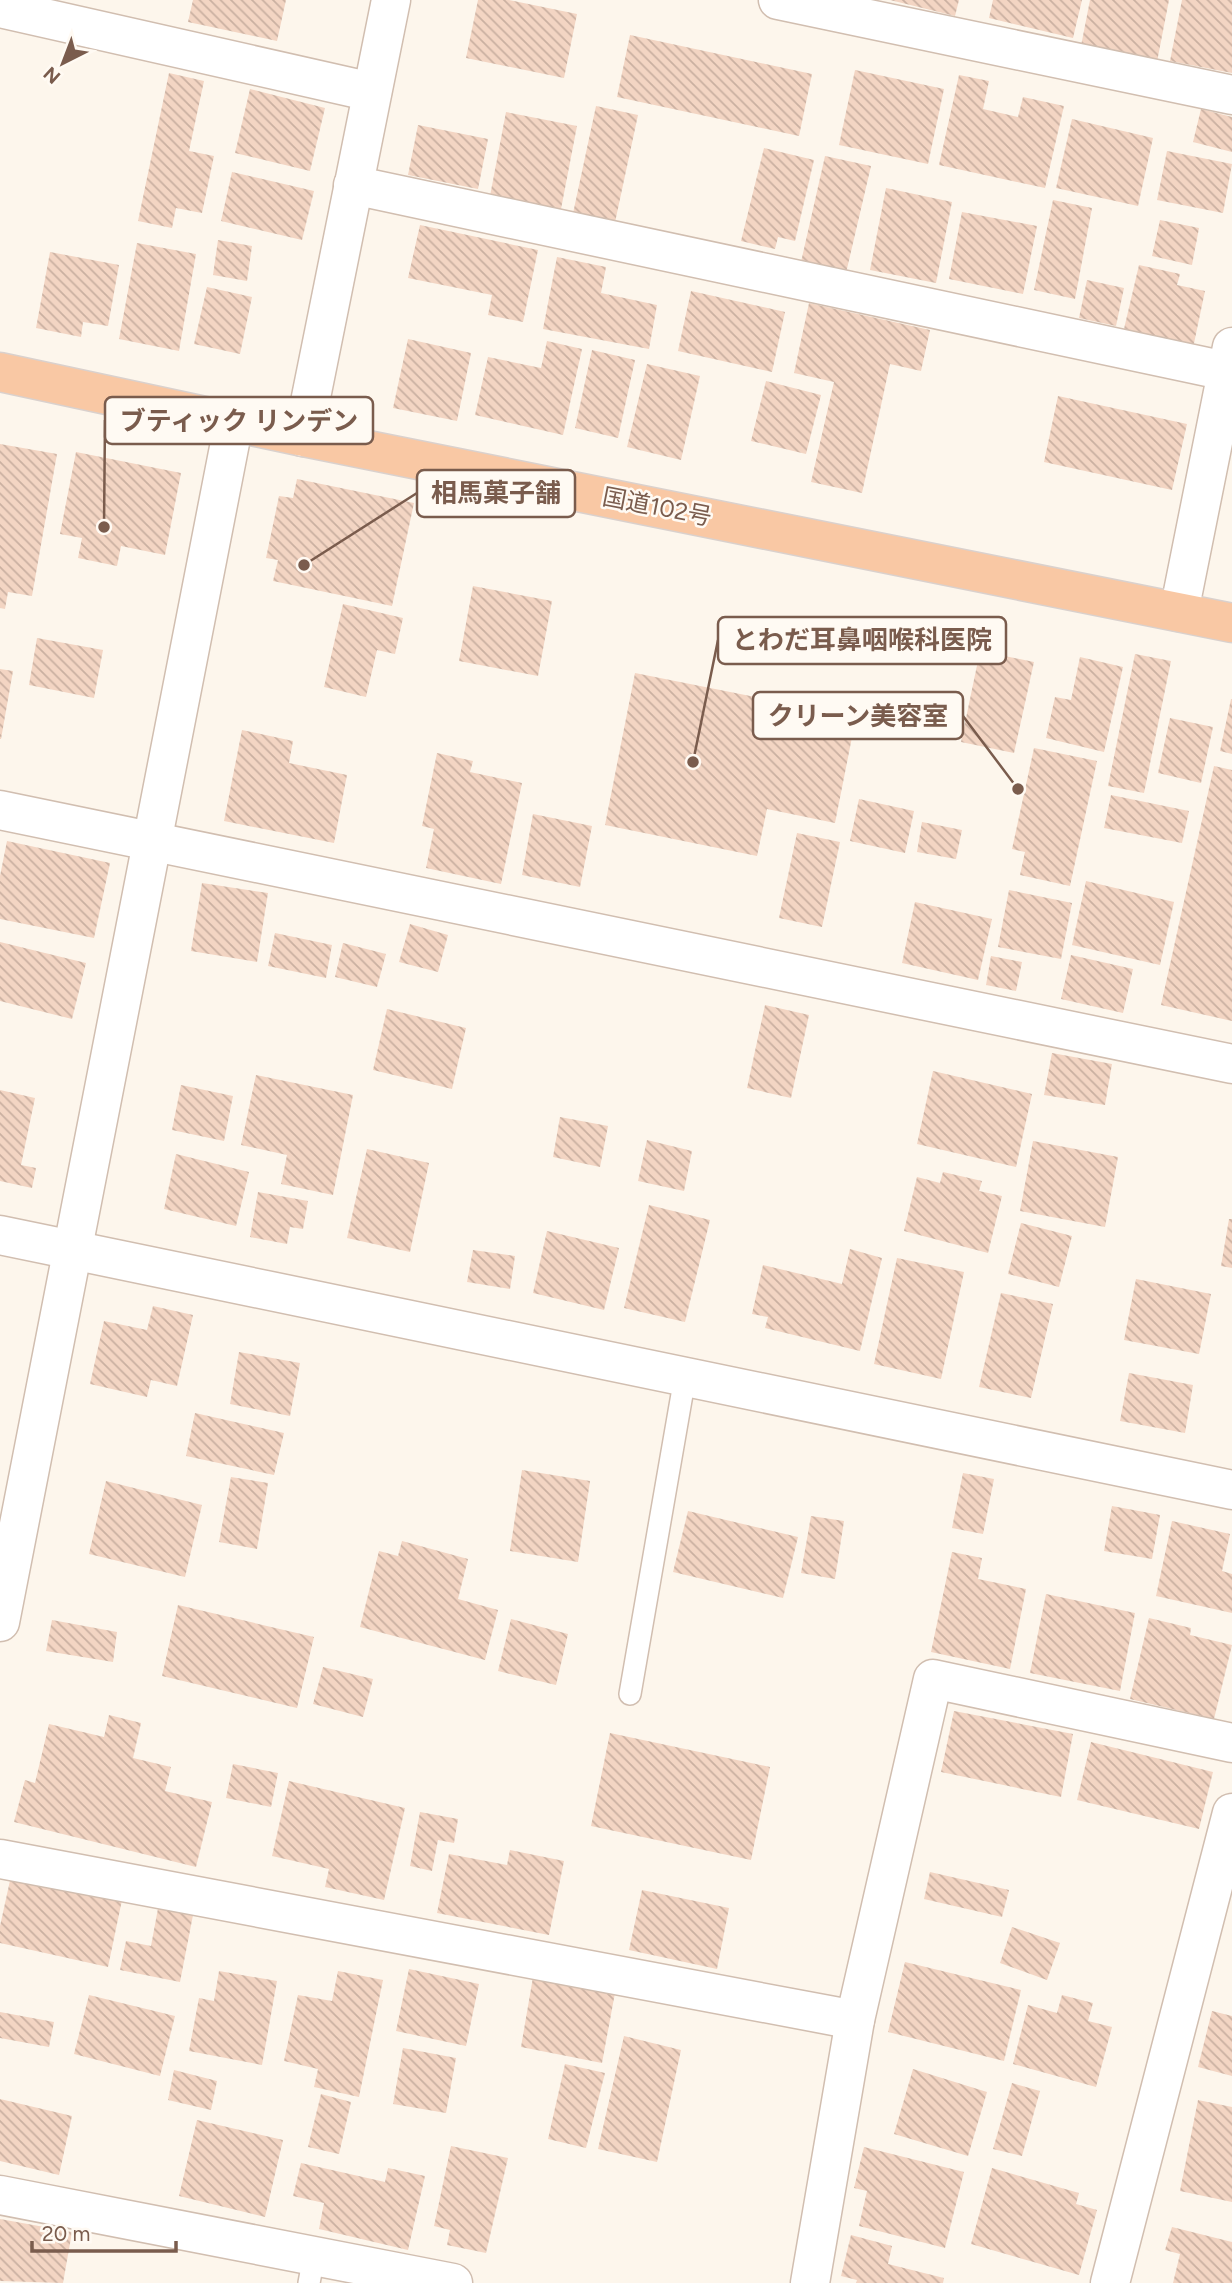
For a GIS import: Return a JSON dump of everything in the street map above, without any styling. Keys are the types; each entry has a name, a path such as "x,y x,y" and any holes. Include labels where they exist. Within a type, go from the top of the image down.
{"highway":[{"name":"国道102号","path":"0,372 234,422 1232,623"}],"street":[{"path":"303,436 391,0"},
{"path":"778,0 1232,95"},
{"path":"0,8 372,92"},
{"path":"354,185 1229,358 1179,612"},
{"path":"0,1622 234,422"},
{"path":"0,810 1232,1064"},
{"path":"0,1235 1232,1490"},
{"path":"810,2283 855,2020 933,1679 1232,1743"},
{"path":"1110,2283 1232,1812"},
{"path":"0,1858 855,2020"},
{"path":"0,2195 311,2270 453,2283"}],"lane":[{"path":"630,1694 685,1377"}],"building":[{"path":"193,0 286,0 277,41 188,22"},
{"path":"478,0 509,0 577,14 564,78 466,58"},
{"path":"890,0 959,0 955,16"},
{"path":"993,0 1082,0 1073,38 989,18"},
{"path":"1090,0 1169,0 1156,67 1080,51"},
{"path":"1182,0 1232,0 1232,73 1170,61"},
{"path":"630,35 812,74 799,136 617,97"},
{"path":"855,70 944,89 928,164 839,145"},
{"path":"169,73 204,81 189,151 214,156 202,213 176,208 172,228 138,221"},
{"path":"959,75 989,81 983,109 1018,117 1023,97 1064,106 1045,188 939,165"},
{"path":"250,89 325,108 310,171 235,153"},
{"path":"596,106 638,115 614,227 572,218"},
{"path":"1201,109 1232,117 1232,152 1193,142"},
{"path":"506,112 577,126 561,209 490,196"},
{"path":"1072,119 1153,138 1138,206 1056,188"},
{"path":"418,125 488,139 478,189 408,175"},
{"path":"764,148 814,160 795,241 778,237 775,249 741,241"},
{"path":"1167,151 1232,164 1223,213 1157,200"},
{"path":"825,156 871,166 846,273 801,262"},
{"path":"232,172 314,191 302,240 221,221"},
{"path":"886,188 952,202 936,283 870,270"},
{"path":"1053,200 1092,208 1075,299 1034,290"},
{"path":"962,212 1037,226 1023,294 949,279"},
{"path":"1160,220 1199,228 1192,265 1152,256"},
{"path":"420,225 538,250 523,322 488,315 492,295 408,278"},
{"path":"218,240 252,246 247,281 213,275"},
{"path":"137,243 196,254 179,351 119,339"},
{"path":"50,252 119,265 108,326 83,322 81,337 36,328"},
{"path":"557,257 606,267 601,293 657,305 649,349 543,329"},
{"path":"1139,265 1180,274 1177,285 1205,291 1193,348 1123,333"},
{"path":"1087,280 1124,288 1116,326 1079,318"},
{"path":"207,287 252,297 240,354 194,344"},
{"path":"691,291 785,312 772,372 678,351"},
{"path":"809,303 930,330 921,371 890,364 862,493 811,482 834,382 794,373"},
{"path":"408,339 471,353 457,421 393,408"},
{"path":"547,341 582,349 563,435 475,415 488,357 541,368"},
{"path":"592,350 635,360 618,438 575,428"},
{"path":"647,364 700,376 681,460 627,447"},
{"path":"766,381 821,395 806,454 751,441"},
{"path":"1058,396 1187,424 1172,490 1044,462"},
{"path":"0,444 57,454 32,596 8,592 5,609 0,608"},
{"path":"76,452 181,473 165,555 121,546 117,566 78,558 82,538 60,534"},
{"path":"297,479 414,503 392,606 273,581 278,560 266,558 279,496 293,498"},
{"path":"473,586 552,601 538,676 459,661"},
{"path":"343,604 403,618 395,654 377,650 366,697 324,687"},
{"path":"37,638 103,650 94,698 29,685"},
{"path":"980,651 1034,662 1014,753 961,742"},
{"path":"1135,654 1171,661 1144,793 1108,786"},
{"path":"1080,657 1123,667 1104,752 1046,738 1055,697 1071,700"},
{"path":"0,669 13,671 1,739 0,739"},
{"path":"635,673 856,717 835,823 767,809 757,856 605,825"},
{"path":"1232,699 1232,754 1220,751"},
{"path":"1170,718 1213,727 1201,783 1158,773"},
{"path":"242,730 293,741 289,763 347,775 334,843 224,821"},
{"path":"1034,748 1097,761 1070,886 1020,875 1025,852 1012,849"},
{"path":"437,753 473,761 470,772 522,783 501,884 426,868 434,829 422,826"},
{"path":"1214,766 1232,770 1232,1021 1161,1005"},
{"path":"1111,795 1189,811 1182,843 1104,828"},
{"path":"859,799 914,811 905,853 850,841"},
{"path":"533,814 592,826 580,887 522,875"},
{"path":"922,822 962,830 956,859 917,852"},
{"path":"797,833 840,842 822,927 779,918"},
{"path":"7,841 110,863 94,938 0,919 0,876"},
{"path":"1086,881 1174,902 1160,965 1072,945"},
{"path":"202,883 268,893 257,962 191,951"},
{"path":"1009,890 1072,903 1061,959 998,947"},
{"path":"915,902 992,919 978,980 902,963"},
{"path":"410,924 448,935 438,972 399,962"},
{"path":"275,933 332,945 326,978 268,966"},
{"path":"0,942 86,963 72,1019 0,1001"},
{"path":"343,943 386,954 377,987 335,977"},
{"path":"1071,955 1133,969 1123,1013 1061,999"},
{"path":"991,956 1022,962 1016,991 986,985"},
{"path":"765,1005 809,1015 791,1098 747,1088"},
{"path":"387,1009 466,1028 452,1089 373,1070"},
{"path":"1052,1053 1112,1064 1105,1105 1044,1095"},
{"path":"933,1071 1032,1094 1016,1167 917,1144"},
{"path":"256,1075 353,1095 333,1195 281,1184 287,1155 241,1145"},
{"path":"181,1085 233,1096 224,1141 172,1130"},
{"path":"0,1090 35,1098 21,1165 36,1168 32,1188 0,1181"},
{"path":"560,1117 608,1126 600,1167 553,1157"},
{"path":"647,1140 692,1151 684,1191 638,1181"},
{"path":"1033,1141 1118,1157 1105,1227 1020,1211"},
{"path":"367,1149 429,1163 410,1252 347,1238"},
{"path":"176,1154 249,1172 236,1226 164,1209"},
{"path":"943,1172 982,1181 979,1191 1002,1196 988,1253 904,1231 917,1177 940,1183"},
{"path":"258,1192 308,1201 303,1229 290,1227 287,1244 250,1237"},
{"path":"649,1205 710,1220 685,1322 624,1308"},
{"path":"1229,1219 1232,1219 1232,1268 1221,1266"},
{"path":"1021,1223 1072,1236 1059,1287 1008,1274"},
{"path":"547,1231 619,1248 604,1310 533,1293"},
{"path":"850,1249 882,1258 860,1351 765,1328 768,1317 752,1314 763,1265 842,1284"},
{"path":"473,1250 515,1256 510,1289 467,1282"},
{"path":"897,1258 964,1272 941,1379 874,1364"},
{"path":"1136,1279 1211,1294 1199,1354 1124,1340"},
{"path":"1001,1293 1053,1304 1031,1398 979,1387"},
{"path":"153,1306 193,1315 177,1386 151,1380 147,1397 90,1384 104,1321 147,1330"},
{"path":"239,1352 300,1363 290,1416 230,1404"},
{"path":"1129,1373 1193,1385 1185,1433 1120,1421"},
{"path":"195,1413 284,1433 274,1475 186,1456"},
{"path":"522,1470 590,1481 578,1562 510,1551"},
{"path":"963,1473 994,1479 983,1534 952,1528"},
{"path":"231,1477 268,1483 257,1549 219,1542"},
{"path":"106,1481 202,1505 185,1577 89,1554"},
{"path":"1112,1506 1160,1515 1152,1559 1104,1551"},
{"path":"688,1511 798,1537 783,1598 673,1572"},
{"path":"811,1516 844,1521 835,1579 801,1573"},
{"path":"1172,1521 1230,1534 1222,1571 1232,1574 1232,1613 1156,1596"},
{"path":"402,1541 468,1559 458,1599 498,1610 485,1660 360,1627 379,1551 398,1556"},
{"path":"952,1552 982,1558 978,1579 1026,1589 1010,1669 931,1652"},
{"path":"1046,1594 1135,1613 1120,1691 1030,1673"},
{"path":"178,1605 314,1637 297,1708 162,1676"},
{"path":"1149,1618 1191,1628 1190,1635 1232,1645 1214,1719 1130,1699"},
{"path":"511,1619 568,1634 556,1685 498,1671"},
{"path":"52,1620 117,1632 113,1662 46,1651"},
{"path":"323,1667 373,1679 363,1717 313,1704"},
{"path":"954,1711 1073,1734 1061,1797 941,1772"},
{"path":"109,1715 141,1723 133,1758 171,1767 165,1791 212,1802 196,1867 14,1822 25,1780 35,1783 49,1724 104,1737"},
{"path":"610,1733 770,1767 751,1860 591,1826"},
{"path":"1091,1742 1213,1772 1199,1829 1077,1800"},
{"path":"233,1764 278,1773 271,1807 226,1798"},
{"path":"289,1781 405,1808 384,1900 325,1887 329,1869 272,1856"},
{"path":"420,1812 458,1819 454,1843 438,1840 432,1871 410,1866"},
{"path":"510,1850 564,1861 549,1935 437,1913 449,1854 507,1865"},
{"path":"930,1872 1009,1890 1002,1917 924,1899"},
{"path":"11,1876 122,1900 108,1967 0,1943 0,1926"},
{"path":"642,1890 729,1908 717,1969 629,1950"},
{"path":"159,1903 194,1910 180,1982 120,1970 126,1941 151,1946"},
{"path":"1012,1927 1060,1943 1047,1980 1000,1963"},
{"path":"905,1962 1021,1990 1004,2061 888,2032"},
{"path":"409,1969 479,1984 466,2046 396,2031"},
{"path":"219,1971 277,1981 262,2065 189,2051 199,1998 214,2001"},
{"path":"338,1971 383,1980 359,2097 314,2087 318,2069 284,2061 298,1995 332,2001"},
{"path":"533,1977 615,1993 602,2063 521,2047"},
{"path":"89,1995 175,2016 160,2076 74,2054"},
{"path":"1062,1995 1093,2003 1088,2021 1112,2027 1096,2087 1013,2064 1028,2005 1057,2013"},
{"path":"1212,2011 1232,2016 1232,2076 1198,2067"},
{"path":"0,2012 54,2022 49,2047 0,2038"},
{"path":"624,2036 681,2050 657,2162 598,2149"},
{"path":"403,2048 456,2058 446,2113 393,2104"},
{"path":"565,2064 605,2073 586,2148 548,2139"},
{"path":"913,2069 987,2092 968,2156 894,2134"},
{"path":"174,2070 217,2081 211,2110 168,2100"},
{"path":"1012,2083 1040,2091 1022,2156 993,2149"},
{"path":"321,2094 351,2102 339,2154 308,2147"},
{"path":"0,2099 72,2116 59,2175 0,2161"},
{"path":"1198,2100 1232,2107 1232,2202 1180,2191"},
{"path":"197,2120 283,2140 265,2217 179,2196"},
{"path":"451,2146 508,2158 486,2253 447,2245 450,2230 434,2226"},
{"path":"864,2147 964,2172 945,2248 859,2226 867,2191 854,2188"},
{"path":"301,2163 385,2182 388,2168 425,2176 408,2250 319,2229 324,2203 293,2196"},
{"path":"992,2168 1079,2193 1076,2204 1097,2210 1079,2275 971,2244"},
{"path":"0,2219 72,2232 63,2283 0,2281"},
{"path":"1172,2227 1232,2242 1232,2283 1173,2283 1180,2254 1165,2250"},
{"path":"851,2235 892,2246 888,2264 944,2278 943,2283 856,2283 857,2280 841,2276"}],"place":[{"name":"ブティック リンデン","path":"104,527"},
{"name":"相馬菓子舗","path":"304,565"},
{"name":"とわだ耳鼻咽喉科医院","path":"693,762"},
{"name":"クリーン美容室","path":"1018,789"}]}
